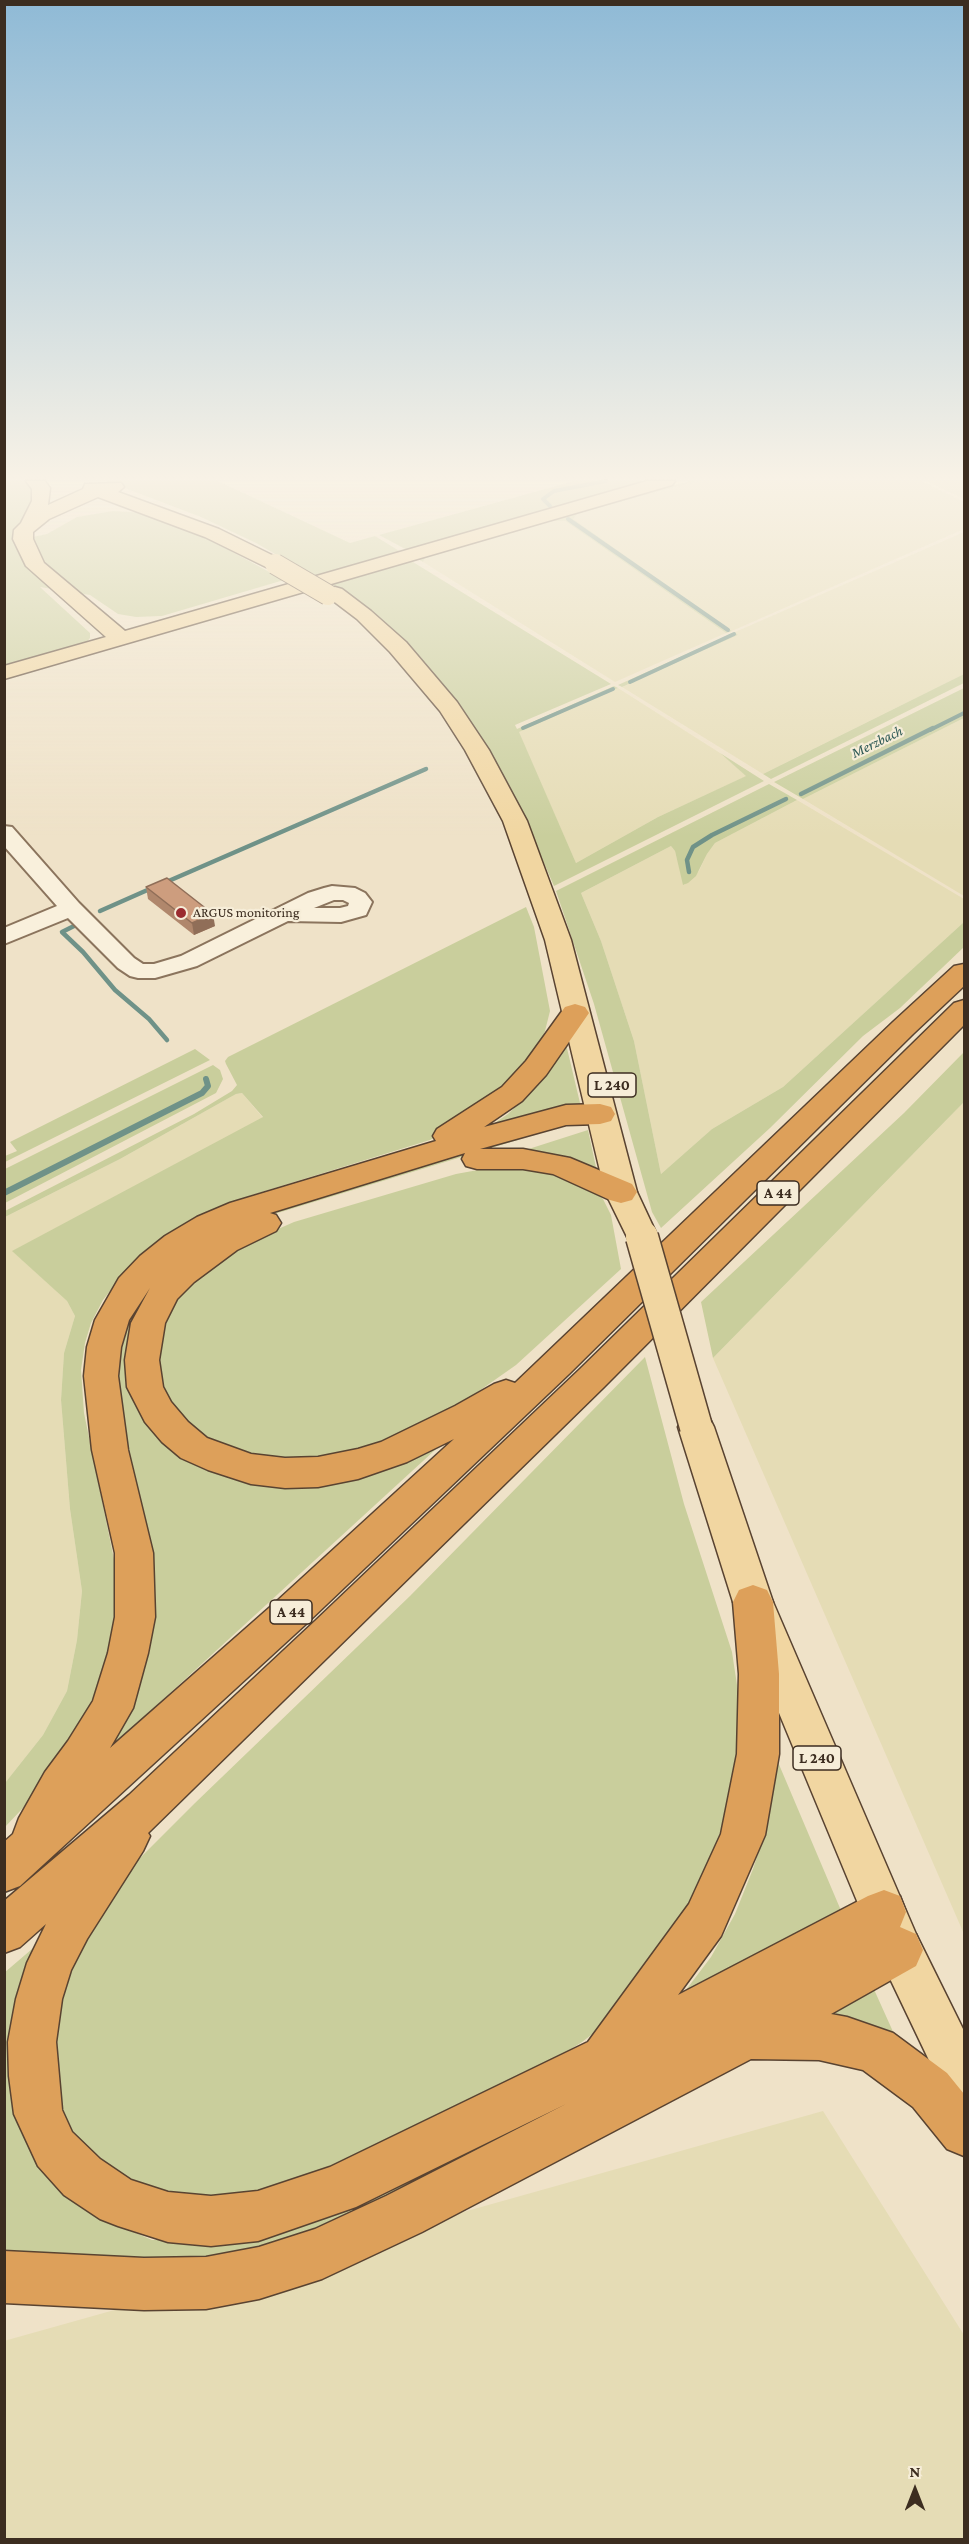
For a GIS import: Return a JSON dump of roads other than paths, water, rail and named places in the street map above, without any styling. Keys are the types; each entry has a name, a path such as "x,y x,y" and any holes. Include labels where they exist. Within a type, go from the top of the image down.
{"highway":[{"name":"A 44","path":"13,1863 292,1612 557,1365 903,1028 964,972"},
{"name":"A 44","path":"4,1931 144,1809 592,1378 964,1009"},
{"path":"414,1158 512,1094 536,1068 574,1013"},
{"path":"557,1365 468,1416 394,1452 358,1464 318,1472 285,1473 251,1469 194,1449 158,1412 145,1387 142,1360 148,1323 164,1292 203,1257 242,1233 279,1218 565,1133 600,1114"},
{"path":"13,1863 60,1786 83,1755 112,1708 129,1653 135,1617 134,1553 110,1450 101,1376 104,1347 117,1307 131,1287 152,1263 176,1244 208,1225 300,1191 533,1122 566,1115 600,1114"},
{"path":"477,1159 523,1159 559,1165 621,1192"},
{"path":"603,2060 705,1920 743,1835 758,1754 759,1674 753,1602"},
{"path":"144,1809 71,1923 50,1963 39,1999 32,2042 33,2076 38,2114 55,2149 82,2177 118,2201 168,2217 211,2221 258,2216 338,2189 603,2060 892,1931"},
{"path":"4,2277 144,2284 206,2283 259,2273 322,2253 404,2214 744,2037 892,1931"},
{"path":"744,2037 762,2034 819,2036 847,2041 876,2050 930,2090 964,2132"}],"main road":[{"path":"76,600 121,639"},
{"path":"4,673 257,600"},
{"name":"L 240","path":"339,600 392,650 442,709 515,821 558,940 574,1013 621,1192 642,1237 696,1427 753,1602 892,1931 964,2081"},
{"path":"95,616 127,620 201,616"},
{"name":"L 240","path":"558,940 585,991 612,1084 640,1189 642,1237"}],"street":[{"path":"4,832 71,908 126,963 138,971 155,971 189,961 287,915"},
{"path":"4,937 71,908"}],"waterway":[{"path":"684,600 728,630"},
{"path":"630,682 734,634"},
{"path":"523,728 613,689"},
{"name":"Merzbach","path":"930,730 964,713"},
{"name":"Merzbach","path":"801,794 933,728"},
{"path":"164,883 426,769"},
{"name":"Merzbach","path":"689,872 687,860 693,847 712,835 786,799"},
{"path":"100,911 152,888"},
{"path":"74,926 62,932 83,952 115,990 149,1019 167,1040"},
{"path":"4,1193 202,1093 208,1086 206,1079"}],"place":[{"name":"ARGUS monitoring","path":"181,913"}]}
